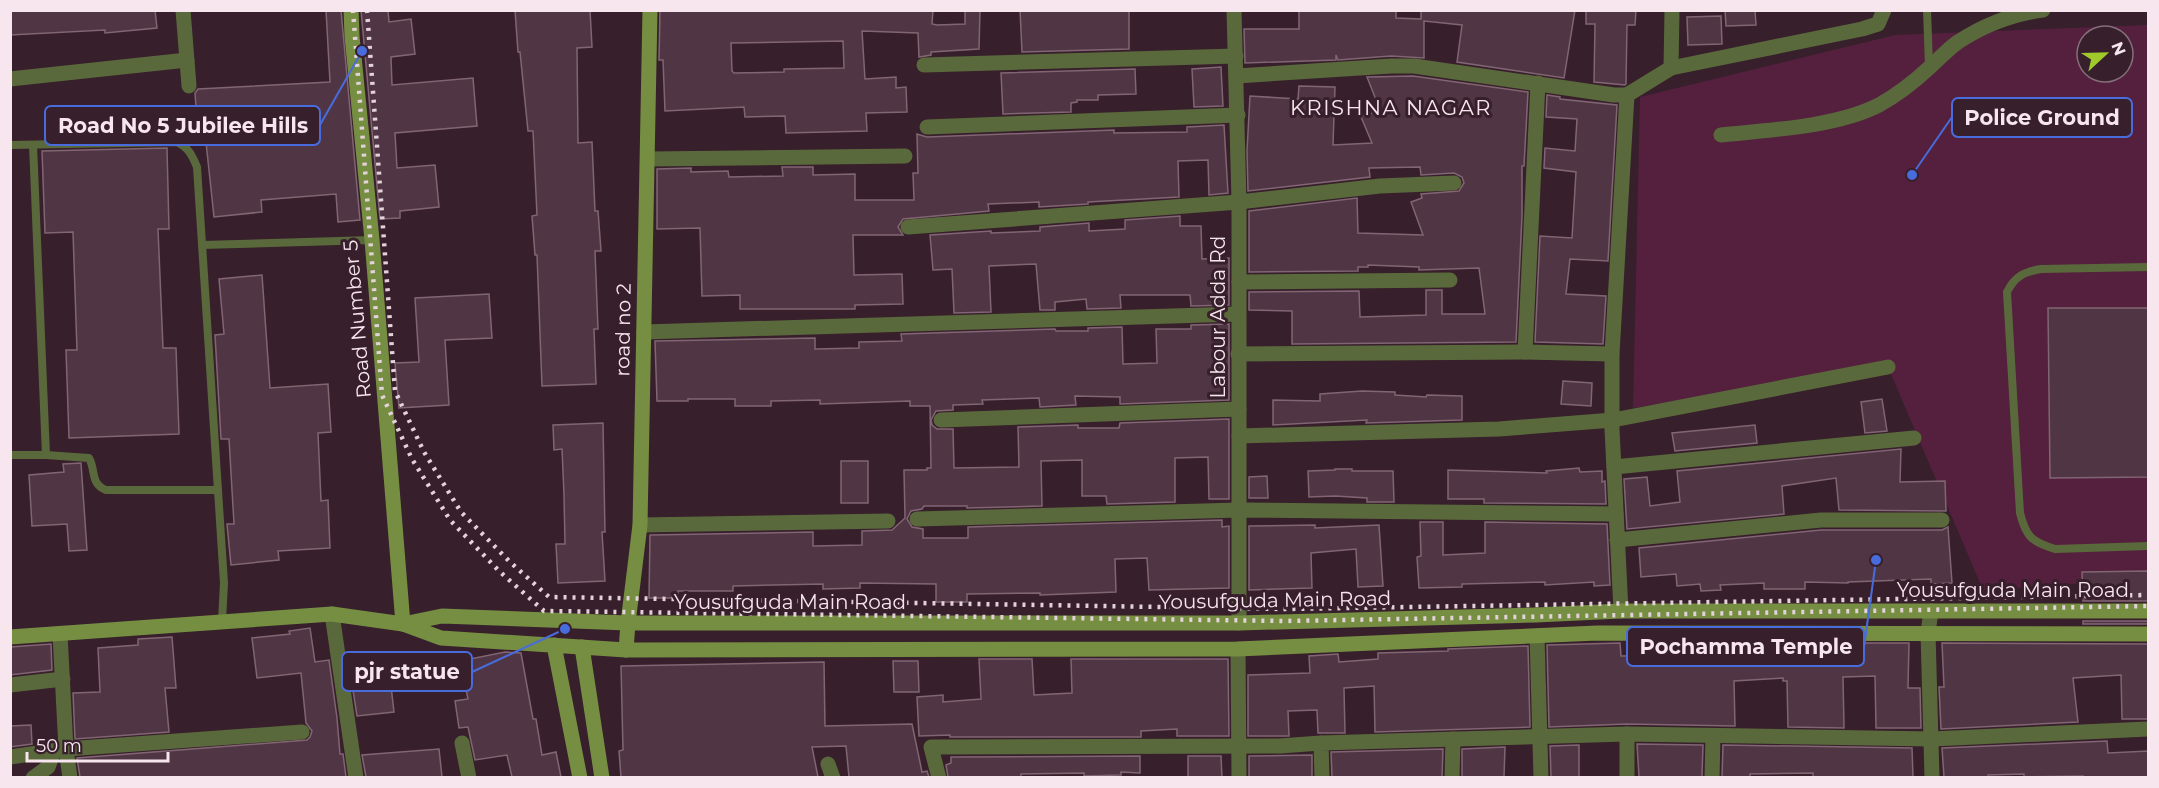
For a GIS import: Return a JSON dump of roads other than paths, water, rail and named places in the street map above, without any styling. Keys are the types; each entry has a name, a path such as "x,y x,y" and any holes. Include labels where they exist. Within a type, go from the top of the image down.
{"main road":[{"name":"Road Number 5","path":"351,10 403,624"},
{"name":"road no 2","path":"626,650 627,623 640,525 650,10"},
{"name":"Yousufguda Main Road","path":"403,624 442,616 627,623 1239,623 1621,611 2148,611"},
{"path":"10,637 332,614 403,624 441,638 626,650 1238,649 1597,633 2148,634"},
{"path":"554,645 580,777"},
{"path":"582,647 602,777"}],"street":[{"path":"183,10 189,86"},
{"name":"Labour Adda Rd","path":"1234,10 1239,202 1239,623"},
{"path":"1671,68 1672,10"},
{"path":"1237,76 1403,66 1628,95 1671,68 1862,29 1878,24 1884,10"},
{"path":"1721,135 1807,125 1839,118 1878,105 1911,83 1957,43 1995,22 2043,10"},
{"path":"924,65 1236,56"},
{"path":"10,79 187,60"},
{"path":"1525,352 1538,83"},
{"path":"1621,611 1614,467 1612,354 1628,95"},
{"path":"927,127 1238,115"},
{"path":"648,159 905,156"},
{"path":"908,227 1239,202 1380,186 1455,183"},
{"path":"1239,282 1450,280"},
{"path":"644,332 1238,314"},
{"path":"1238,354 1525,352 1612,354"},
{"path":"1239,436 1499,429 1613,420 1888,367"},
{"path":"941,420 1239,409"},
{"path":"1614,467 1914,438"},
{"path":"917,519 1239,510 1616,514"},
{"path":"1617,540 1821,520 1942,520"},
{"path":"640,525 888,521"},
{"path":"1931,611 1928,633 1932,777"},
{"path":"332,614 356,777"},
{"path":"60,634 63,679 60,750 70,777"},
{"path":"1537,636 1540,777"},
{"path":"1238,649 1239,777"},
{"path":"10,685 63,679"},
{"path":"939,777 931,747 1280,746 1453,738 1627,734 1932,740 2148,729"},
{"path":"10,757 60,750 302,732"},
{"path":"1627,734 1627,777"},
{"path":"1712,777 1713,736"},
{"path":"1452,777 1453,738"},
{"path":"462,742 470,777"},
{"path":"1321,743 1322,777"},
{"path":"33,777 48,767 60,750"}],"lane":[{"path":"1927,10 1929,68"},
{"path":"10,145 170,142 183,145 189,150 197,166 224,583 222,621"},
{"path":"33,145 46,454"},
{"path":"202,245 372,240"},
{"path":"2148,267 2041,269 2027,272 2013,279 2007,292 2020,513 2030,538 2041,545 2055,549 2148,546"},
{"path":"10,454 46,454 89,458 92,463 94,480 100,488 106,490 218,490"}],"railway":[{"path":"353,10 382,395 412,459 450,520 499,571 544,611 1284,621 2148,606"},
{"path":"367,10 395,391 424,452 461,512 509,561 549,597 1285,609 2148,595"}],"place":[{"name":"Road No 5 Jubilee Hills","path":"362,51"},
{"name":"Police Ground","path":"1912,175"},
{"name":"Pochamma Temple","path":"1876,560"},
{"name":"pjr statue","path":"565,629"}],"district":[{"name":"KRISHNA NAGAR","path":"1391,108"}]}
